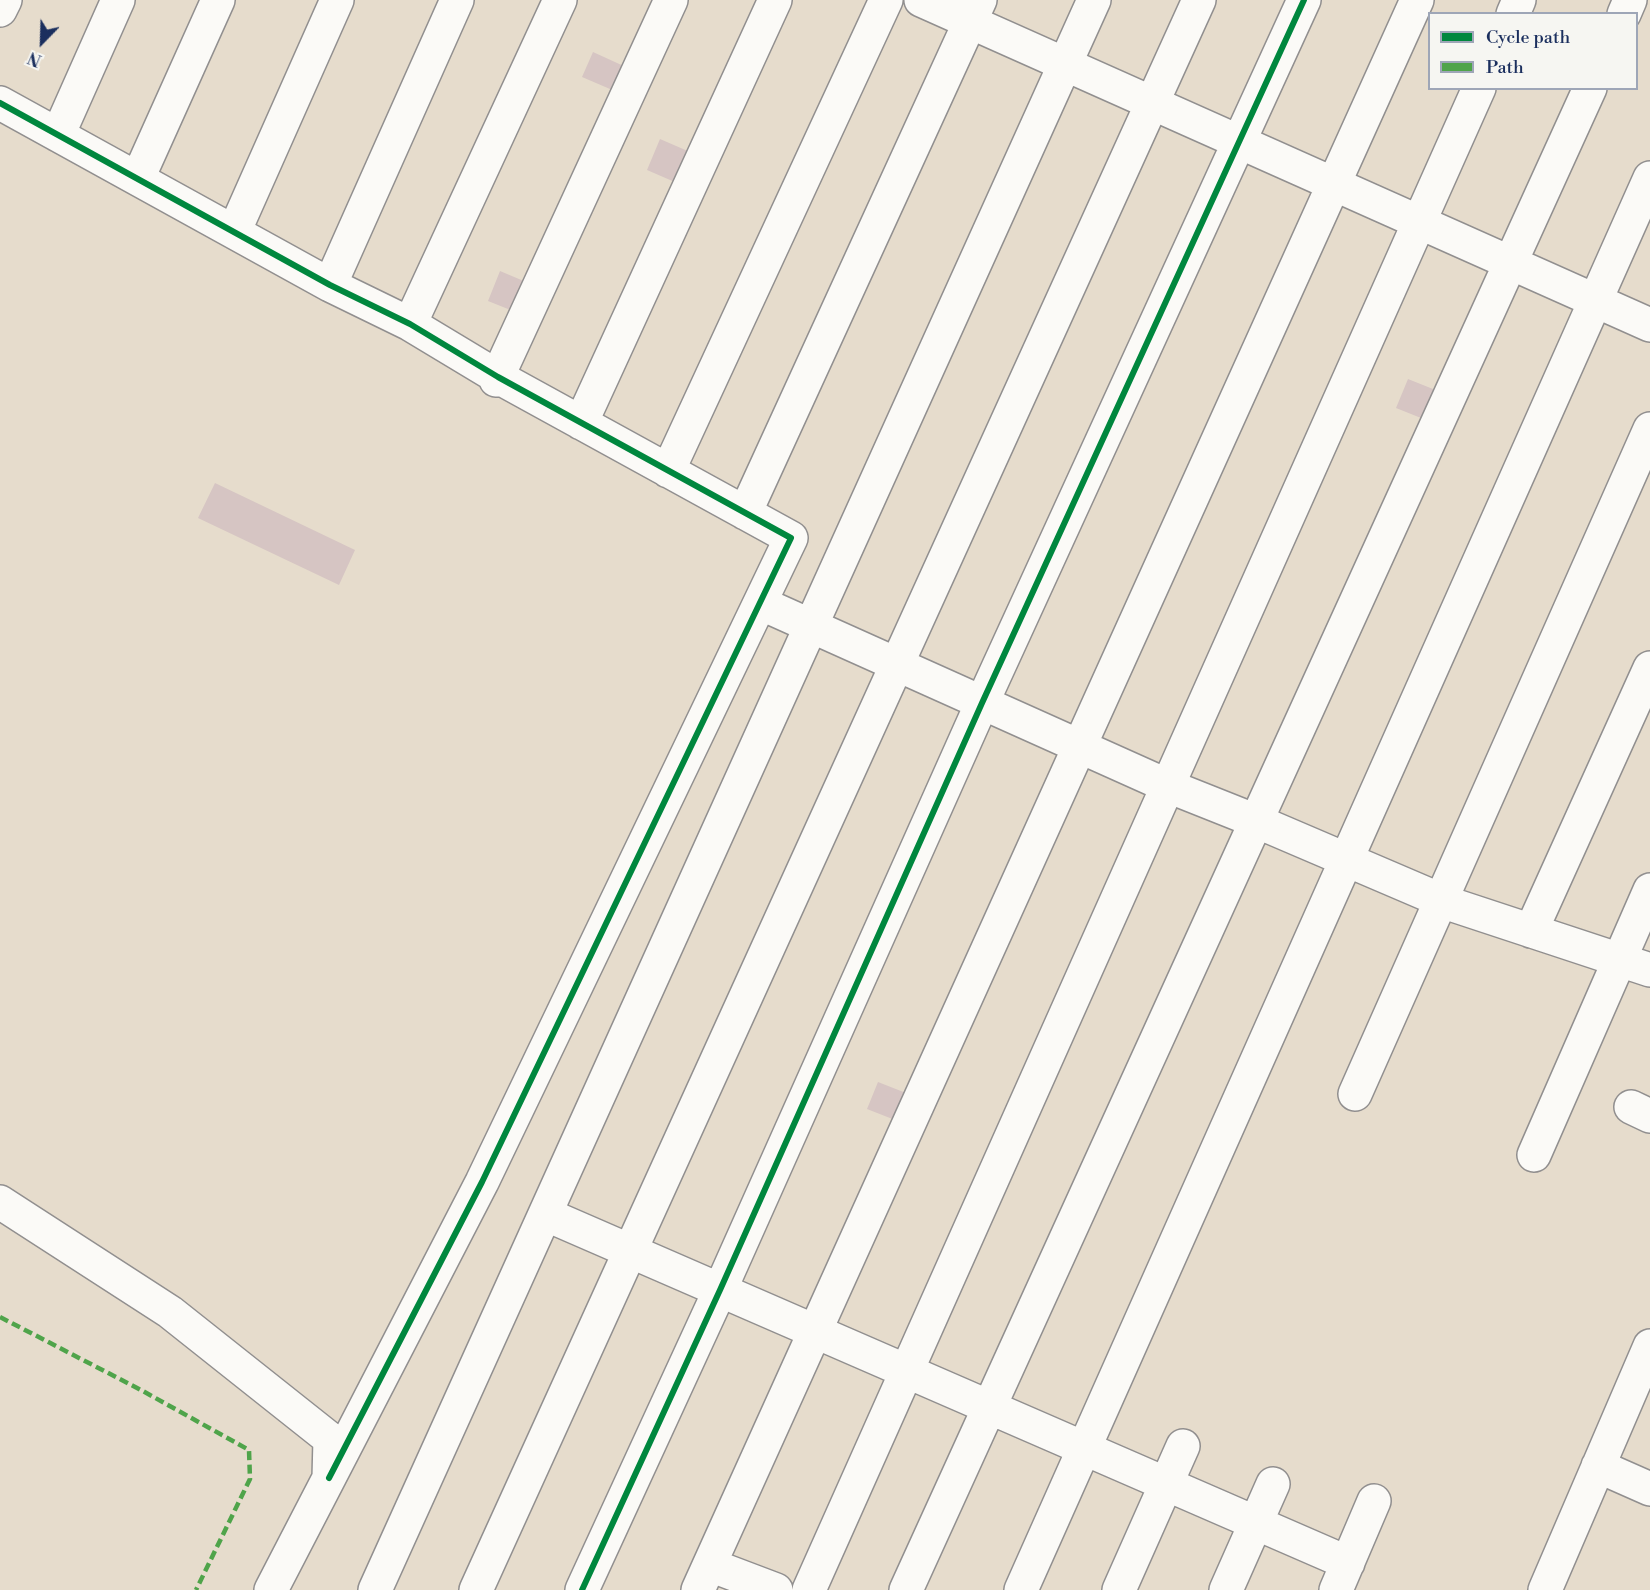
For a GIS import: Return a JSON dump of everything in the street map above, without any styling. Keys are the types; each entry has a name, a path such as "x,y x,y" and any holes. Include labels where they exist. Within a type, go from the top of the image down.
{"street":[{"path":"0,10 5,0"},
{"path":"58,135 118,0"},
{"path":"138,178 218,0"},
{"path":"234,232 337,0"},
{"path":"330,285 457,0"},
{"path":"410,324 560,0"},
{"path":"497,378 670,0"},
{"path":"581,423 775,0"},
{"path":"668,471 886,0"},
{"path":"921,0 975,11 1065,64 1650,325"},
{"path":"375,1590 1094,0"},
{"path":"476,1590 1199,0"},
{"path":"582,1590 720,1290 982,703 1304,0"},
{"path":"776,1590 704,1577 1417,0"},
{"path":"744,513 975,11"},
{"path":"809,1590 1478,90"},
{"path":"906,1590 1589,90"},
{"path":"0,103 330,285 410,324 497,378 791,538 482,1182 271,1590"},
{"path":"1021,1590 1650,178"},
{"path":"1355,1094 1650,429"},
{"path":"760,603 1168,786 1441,900 1650,970"},
{"path":"1531,931 1650,668"},
{"path":"1534,1155 1650,890"},
{"path":"0,1202 171,1312 330,1439 329,1478"},
{"path":"545,1214 1256,1523 1342,1576 1374,1502"},
{"path":"1545,1590 1650,1346"},
{"path":"1119,1590 1182,1446"},
{"path":"1598,1466 1650,1489"},
{"path":"1226,1590 1274,1485"}],"building":[{"path":"593,52 628,68 617,92 582,77"},
{"path":"660,139 690,152 677,183 647,170"},
{"path":"500,271 526,282 513,311 488,301"},
{"path":"1408,379 1438,391 1426,420 1396,408"},
{"path":"215,483 355,550 339,585 198,518"},
{"path":"878,1082 906,1093 895,1120 867,1109"}],"marked path":[{"path":"0,1317 141,1390 249,1450 250,1479 196,1590"}],"cycle path":[{"path":"582,1590 720,1290 982,703 1304,0"},
{"path":"0,103 330,285 410,324 498,377 791,538 482,1182 329,1478"}]}
